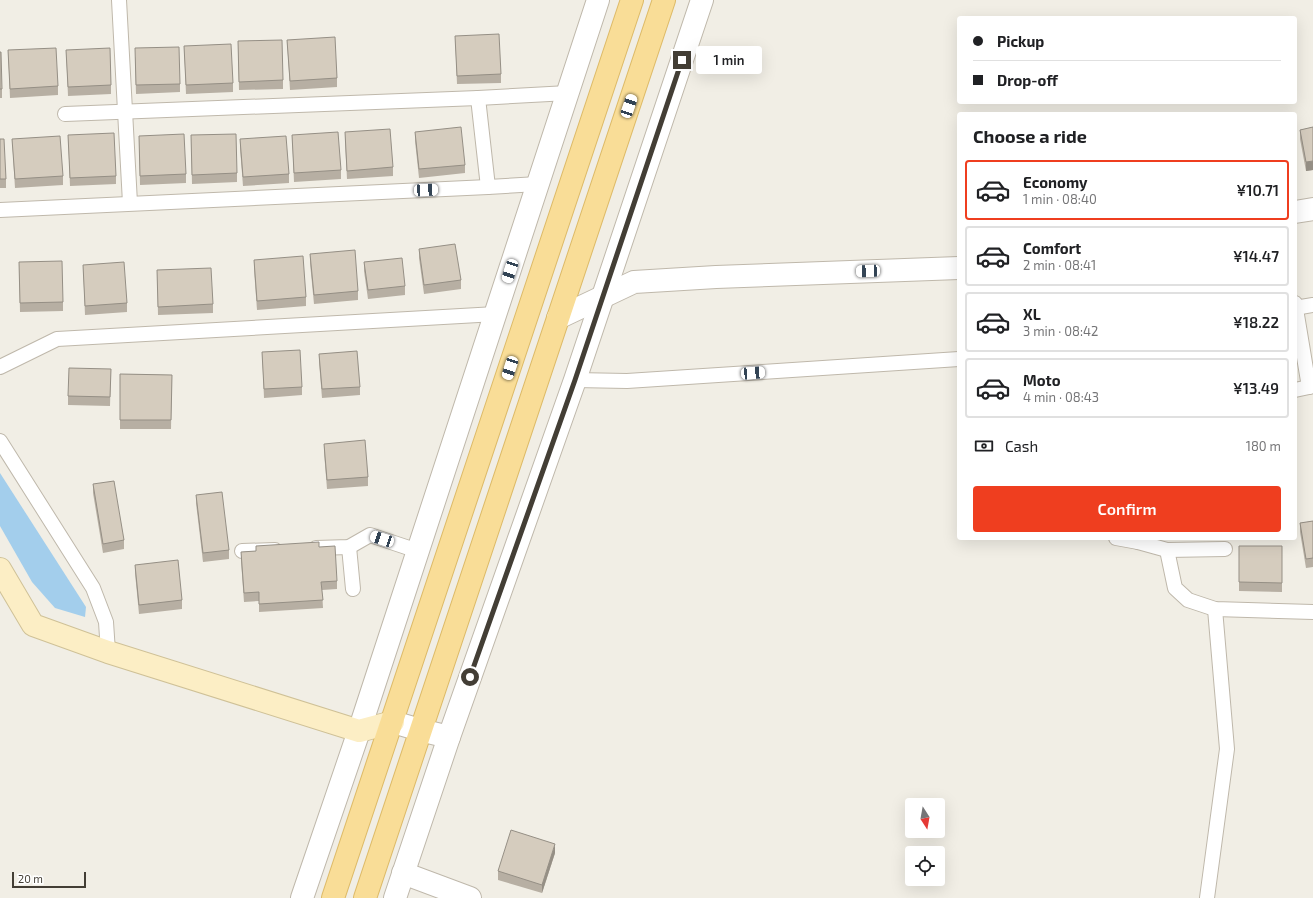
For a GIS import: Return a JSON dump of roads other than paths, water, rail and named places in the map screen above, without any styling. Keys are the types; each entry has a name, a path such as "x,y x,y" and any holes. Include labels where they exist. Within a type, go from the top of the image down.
{"main road":[{"path":"334,898 632,0"},
{"path":"365,898 664,0"}],"street":[{"path":"302,898 359,731 598,0"},
{"path":"395,898 448,736 575,380 702,0"},
{"path":"1297,212 1313,209"},
{"path":"558,318 634,282 716,277 957,268"},
{"path":"0,569 33,625 108,652 359,731 393,722 448,736"},
{"path":"403,873 470,898"}],"lane":[{"path":"119,0 130,204"},
{"path":"66,114 478,98 568,93"},
{"path":"478,98 488,187"},
{"path":"0,210 538,184"},
{"path":"1297,306 1313,305"},
{"path":"0,367 58,339 496,314"},
{"path":"1297,316 1311,387 1297,390"},
{"path":"575,380 627,382 957,359"},
{"path":"0,441 93,588 106,622 108,652"},
{"path":"303,549 349,547 370,535 418,551"},
{"path":"1138,540 1167,550 1225,549"},
{"path":"349,547 353,589"},
{"path":"242,551 288,549"},
{"path":"1167,550 1175,588 1188,600 1215,609 1313,612"},
{"path":"1207,898 1227,749 1215,609"}],"water":[{"path":"0,473 86,607 85,617 55,608 32,582 0,526"}]}
